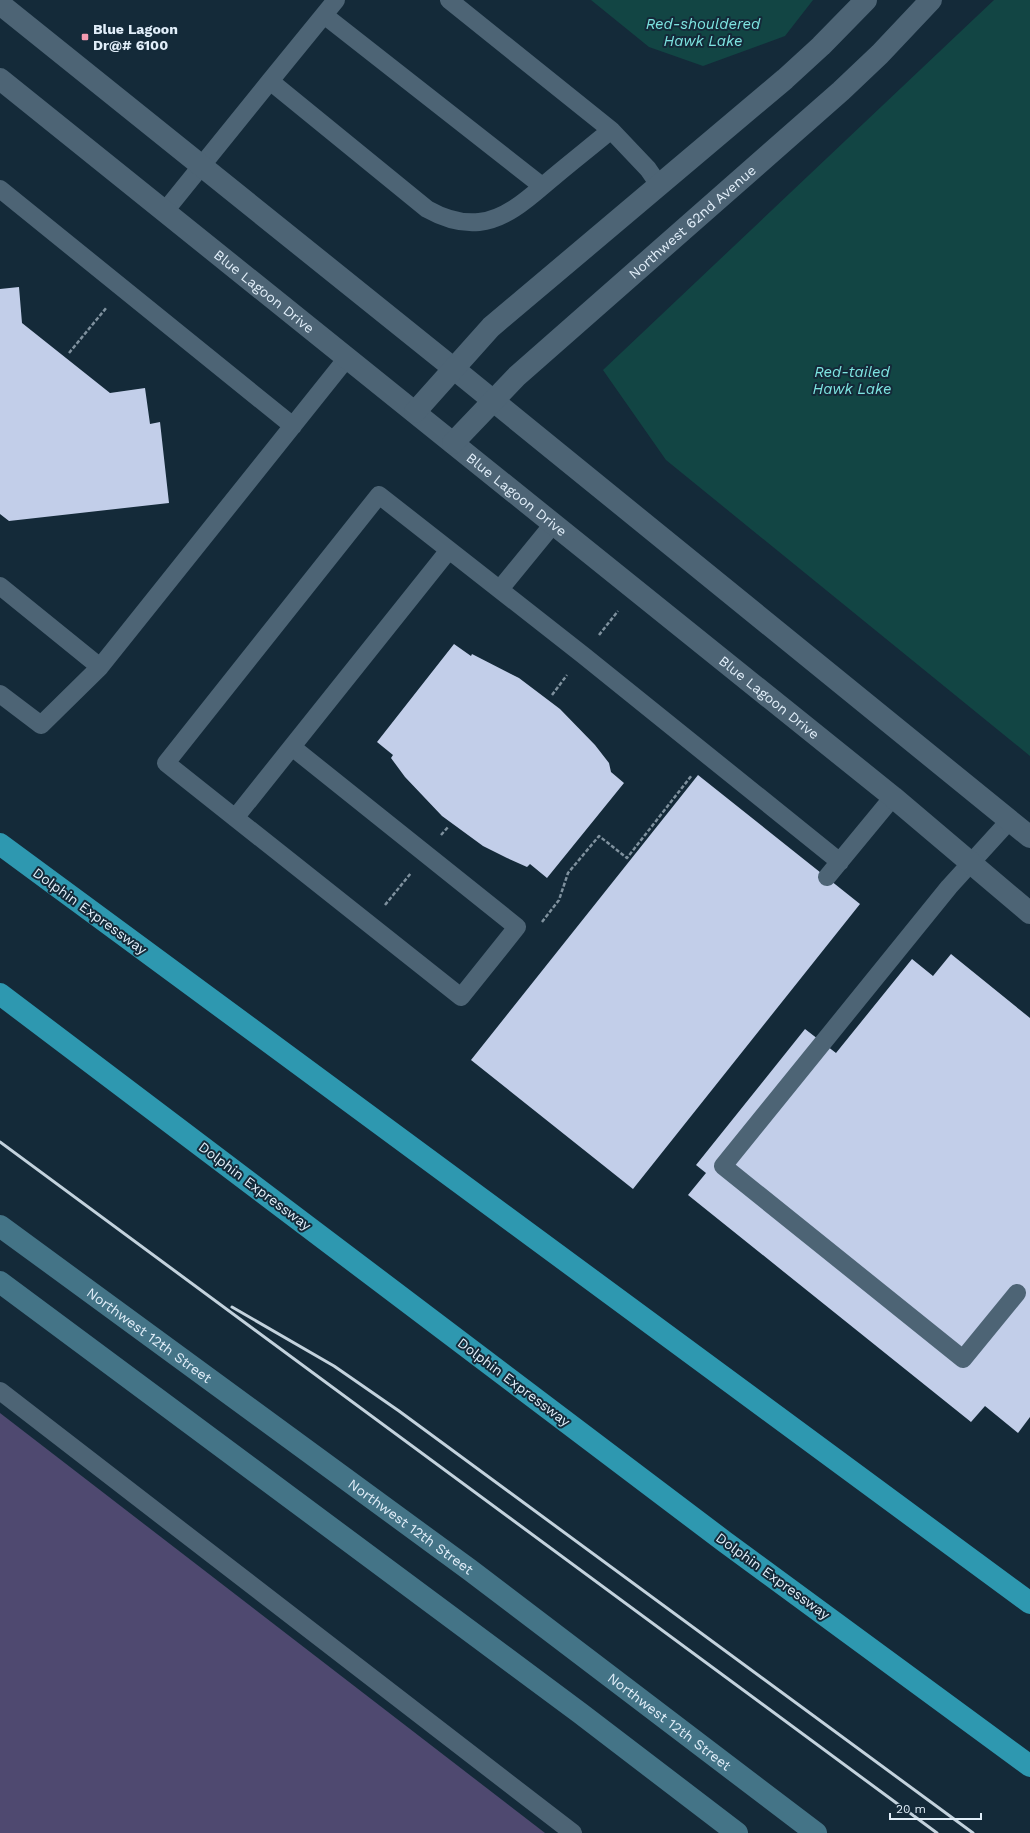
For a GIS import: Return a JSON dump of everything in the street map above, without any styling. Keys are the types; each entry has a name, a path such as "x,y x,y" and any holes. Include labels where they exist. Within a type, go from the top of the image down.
{"highway":[{"name":"Dolphin Expressway","path":"0,844 1030,1603"},
{"name":"Dolphin Expressway","path":"0,994 725,1542 1030,1766"}],"main road":[{"name":"Northwest 12th Street","path":"0,1226 470,1570 816,1833"},
{"path":"0,1282 580,1713 737,1833"}],"street":[{"path":"414,412 491,327 785,79 821,46 866,0"},
{"name":"Northwest 62nd Avenue","path":"453,443 517,376 841,91 880,54 931,0"},
{"path":"0,4 493,400 1030,837"},
{"name":"Blue Lagoon Drive","path":"1,82 165,211 554,523 972,862 1030,913"}],"lane":[{"path":"165,211 336,0"},
{"path":"449,0 611,130 648,169 660,185"},
{"path":"324,15 542,186"},
{"path":"270,81 427,209 442,217 459,222 479,222 500,217 519,205 611,130"},
{"path":"0,189 293,426"},
{"path":"0,694 41,725 100,667 347,358"},
{"path":"292,747 517,927 461,998 166,763 379,495 500,589 840,862"},
{"path":"500,589 554,523"},
{"path":"235,818 449,550"},
{"path":"0,586 100,667"},
{"path":"827,877 893,798"},
{"path":"1010,820 972,862 891,958 723,1166 963,1359 1016,1293"},
{"path":"0,1391 573,1833"}],"path":[{"path":"69,353 122,288"},
{"path":"517,927 541,923 559,900 568,873 599,836 627,858 707,755"}],"shaded area":[{"path":"0,1413 545,1833 0,1833"}],"water":[{"name":"Red-shouldered Hawk Lake","path":"591,0 813,0 785,36 703,66 649,47"},
{"name":"Red-tailed Hawk Lake","path":"994,0 1030,0 1030,756 666,460 603,370"}],"building":[{"path":"19,287 22,323 110,393 145,388 150,424 160,422 169,503 9,521 0,514 0,289"},
{"path":"454,644 471,656 472,654 519,678 560,709 595,745 609,763 611,772 624,783 547,878 530,864 527,867 483,846 442,816 405,777 391,758 393,755 377,742"},
{"path":"698,775 860,904 633,1189 471,1060"},
{"path":"951,954 1030,1018 1030,1417 1018,1433 985,1406 971,1422 688,1195 706,1173 696,1165 805,1029 836,1053 912,959 933,976"}],"railway":[{"path":"0,1142 937,1833"},
{"path":"232,1307 334,1366 399,1411 973,1833"}],"place":[{"name":"Blue Lagoon Dr@# 6100","path":"85,37"}]}
